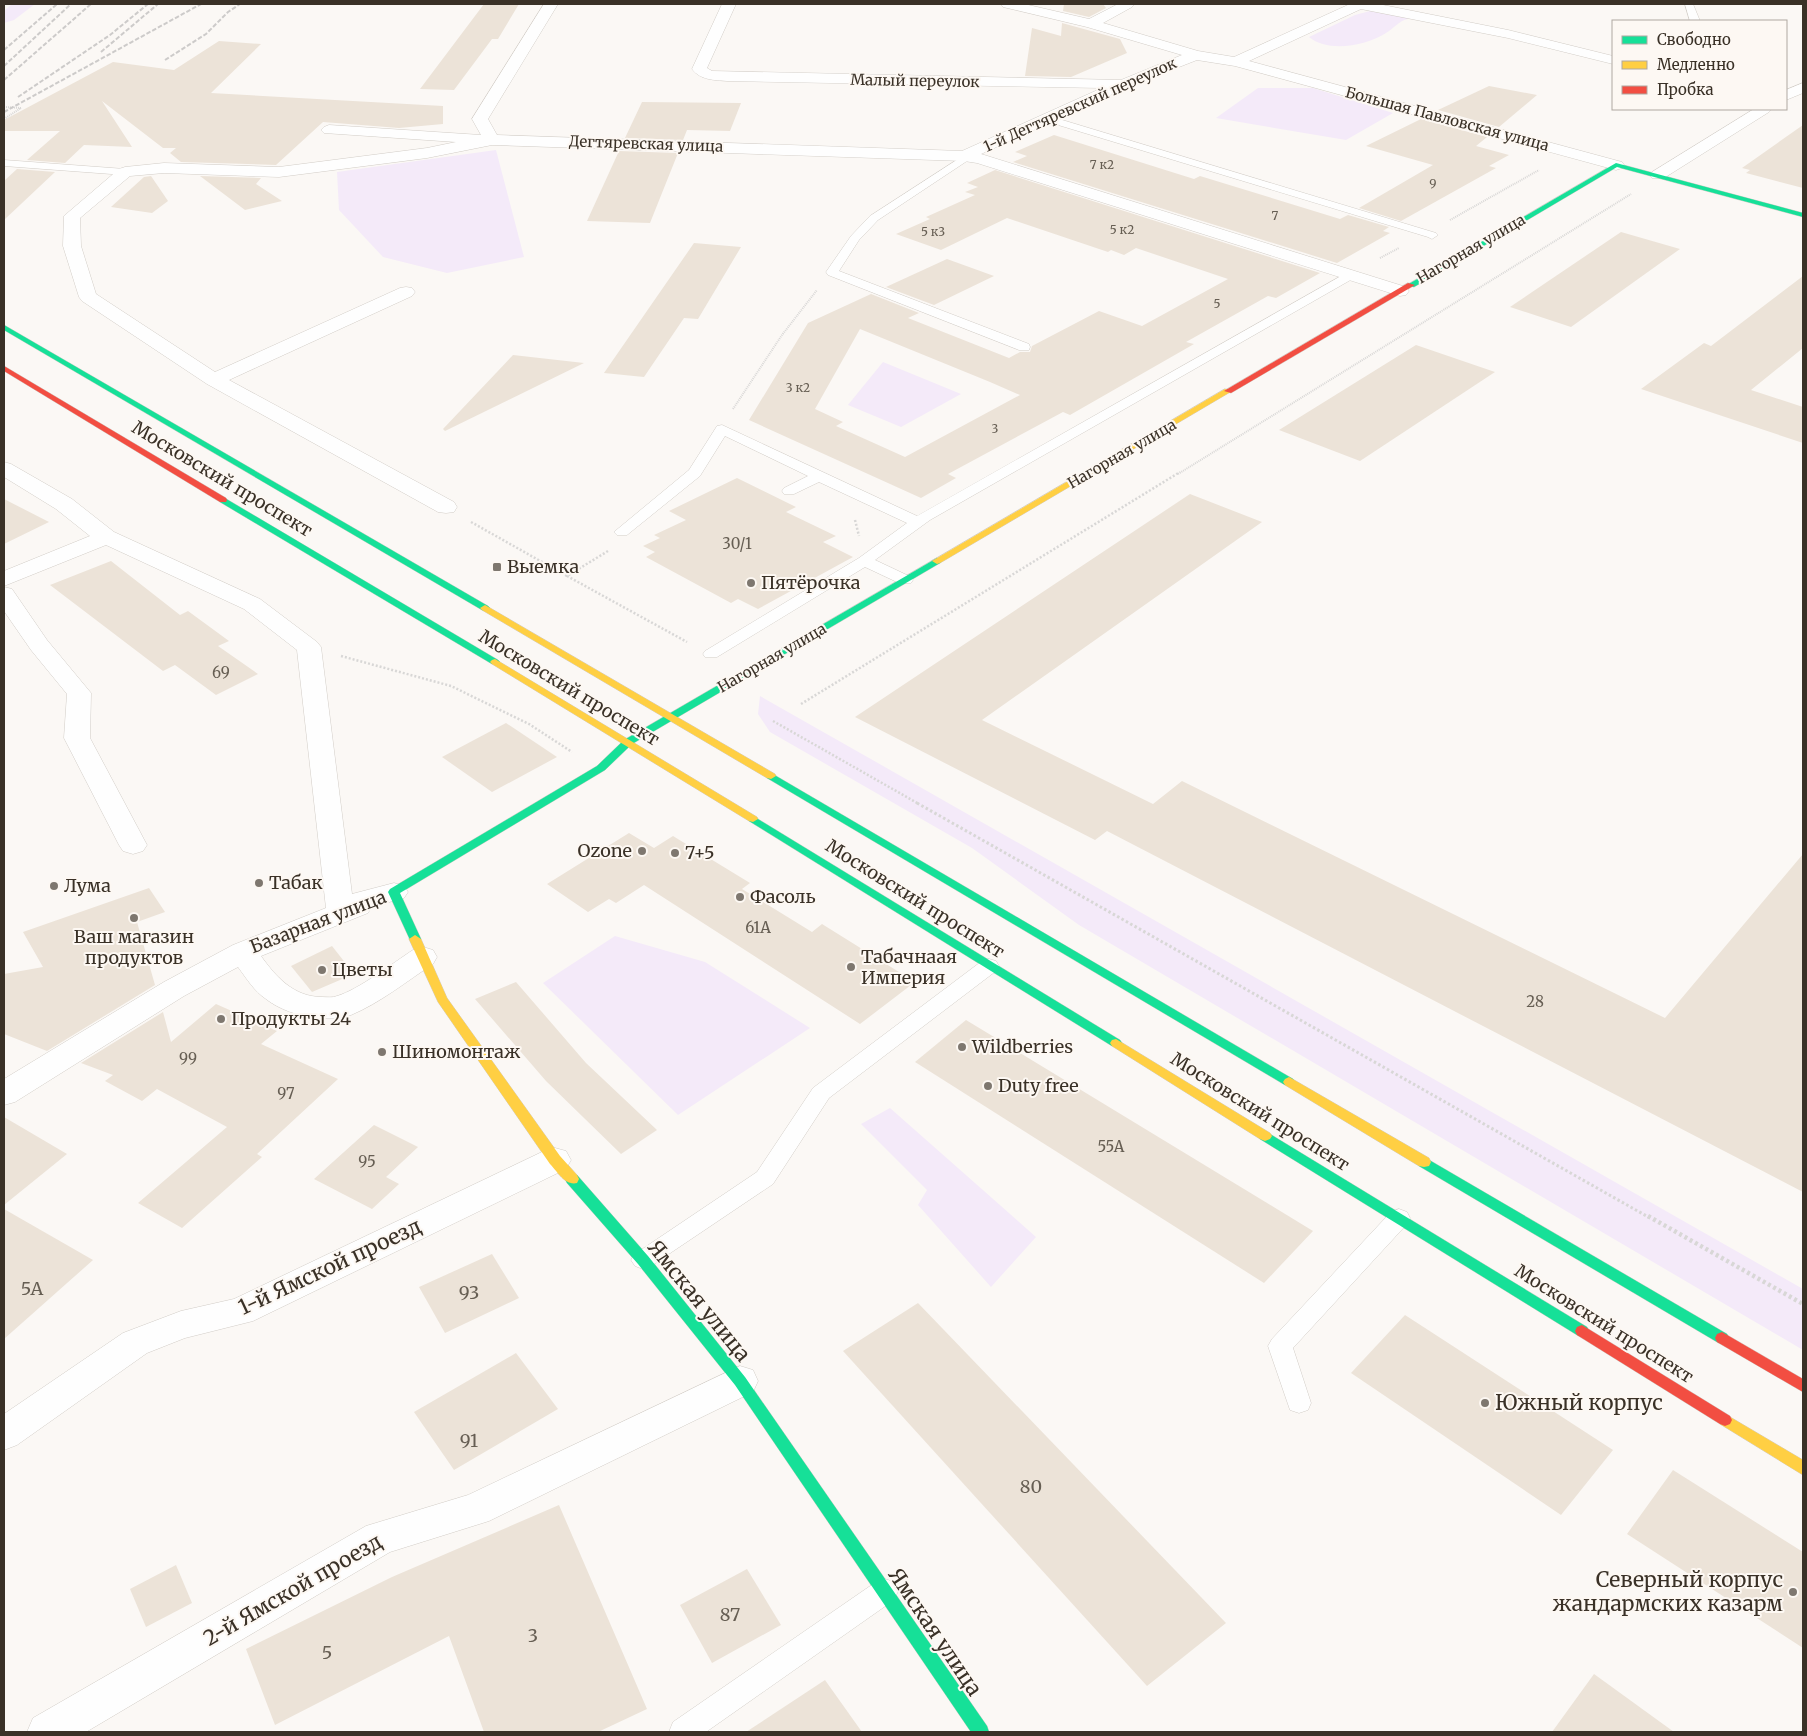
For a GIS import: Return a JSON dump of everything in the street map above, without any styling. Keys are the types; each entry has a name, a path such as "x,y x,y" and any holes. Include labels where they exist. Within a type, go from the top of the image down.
{"main road":[{"name":"Большая Павловская улица","path":"1616,165 1803,215"},
{"name":"Нагорная улица","path":"628,742 1616,165"},
{"name":"Московский проспект","path":"4,327 671,717 1803,1386"},
{"name":"Московский проспект","path":"4,368 628,742 1803,1468"},
{"name":"Базарная улица","path":"394,892 601,768 628,742"},
{"name":"Ямская улица","path":"394,892 442,999 555,1160 643,1260 740,1381 981,1732"}],"street":[{"path":"446,507 214,380 88,297 72,246 72,216 125,172 164,168 279,172 427,153 492,140 480,119 551,4"},
{"name":"Малый переулок","path":"729,4 699,69 708,75 1123,84"},
{"name":"Большая Павловская улица","path":"1008,4 1091,24 1196,55 1236,62 1616,165"},
{"path":"1091,24 1127,4"},
{"path":"1236,62 1359,4 1508,34 1612,60"},
{"name":"1-й Дегтяревский переулок","path":"965,157 1123,84 1196,55"},
{"path":"1789,102 1803,87"},
{"path":"1658,175 1762,110"},
{"name":"Дегтяревская улица","path":"329,130 492,140 980,159 1400,291"},
{"path":"214,380 406,292"},
{"path":"4,468 64,504 106,537 252,604 309,647 339,907 394,892"},
{"path":"4,579 106,537"},
{"path":"4,594 39,645 80,693 76,738 133,845"},
{"name":"Базарная улица","path":"4,1094 174,989 243,952 394,892"},
{"path":"243,952 263,980 277,994 295,1002 314,1007 341,1007 366,994 423,957"},
{"name":"1-й Ямской проезд","path":"4,1434 135,1344 182,1325 241,1311 555,1160"},
{"name":"2-й Ямской проезд","path":"48,1732 380,1538 476,1509 740,1381"}],"lane":[{"path":"1689,4 1696,20"},
{"path":"1048,119 1429,234"},
{"path":"965,157 874,218 855,238 832,272 1024,347"},
{"path":"4,163 125,172"},
{"path":"711,654 864,561 917,522 1350,275"},
{"path":"622,532 695,473 722,429 917,522"},
{"path":"789,492 819,476"},
{"path":"864,561 905,580"},
{"path":"643,1260 765,1178 821,1093 989,966"},
{"path":"1299,1404 1280,1346 1399,1218"},
{"path":"683,1732 885,1591"}],"path":[{"path":"4,107 21,108 4,119"},
{"path":"1350,275 1429,234 1547,165"},
{"path":"800,704 1632,194"},
{"path":"722,429 737,400 782,335 832,272"},
{"path":"848,490 864,561"},
{"path":"446,507 693,645"},
{"path":"567,576 605,554 622,532"},
{"path":"309,647 451,686 529,724 573,753"},
{"path":"773,721 1803,1304"}],"shaded area":[{"path":"12,4 35,4 14,20 4,23 4,11"},
{"path":"1370,11 1413,18 1402,21 1378,38 1358,44 1347,46 1326,45 1309,37 1355,15"},
{"path":"1258,88 1313,88 1393,113 1346,140 1216,118"},
{"path":"496,150 524,257 447,273 383,257 339,210 337,172"},
{"path":"883,362 961,394 901,427 848,405"},
{"path":"760,696 1803,1289 1803,1350 1079,925 972,848 770,732 758,714"},
{"path":"615,936 705,962 810,1028 678,1115 543,983"},
{"path":"890,1108 1036,1237 991,1287 918,1205 927,1190 861,1124"}],"building":[{"path":"484,4 519,4 498,39 492,39 454,90 420,89"},
{"path":"1064,4 1103,4 1106,8 1089,17 1063,11"},
{"path":"1062,23 1120,39 1127,53 1071,77 1025,76 1032,28 1061,36"},
{"path":"219,41 261,44 211,93 443,106 443,124 399,128 323,122 276,165 181,162 170,153 176,148 163,148 102,101 132,147 84,145 65,163 27,160 60,131 4,131 4,120 113,62 174,70"},
{"path":"1489,86 1537,95 1499,127 1438,110"},
{"path":"642,102 741,103 730,131 687,130 683,140 625,138"},
{"path":"1421,119 1487,137 1476,146 1509,155 1489,166 1496,168 1401,221 1359,208 1433,165 1366,146"},
{"path":"1803,125 1803,188 1746,173 1750,170 1742,168"},
{"path":"1054,135 1194,179 1200,176 1340,219 1348,215 1389,227 1383,231 1390,233 1337,263 1013,162 1027,156 1015,152"},
{"path":"619,151 678,153 650,223 587,221"},
{"path":"17,169 55,172 4,220 4,181"},
{"path":"995,170 1320,273 1276,298 1268,296 1186,342 1194,344 1070,415 1063,412 948,474 956,478 921,498 749,420 808,323 871,294 919,313 908,318 1009,358 1020,352 1030,352 1032,346 1099,311 1142,326 1228,279 1136,248 1124,255 1111,250 1108,252 1007,218 941,250 896,234 930,219 926,217 975,195 965,192 978,187 967,183","holes":["860,329 1020,395 905,457 836,426 843,422 815,409"]},
{"path":"151,176 168,201 152,213 111,207 144,177"},
{"path":"200,176 261,178 256,184 282,201 245,210"},
{"path":"1621,232 1680,249 1571,327 1510,307"},
{"path":"694,243 741,247 698,319 684,318 644,377 604,373"},
{"path":"947,259 994,276 934,305 886,287"},
{"path":"1803,276 1803,348 1751,390 1803,407 1803,443 1641,389 1704,343 1711,346"},
{"path":"1416,345 1495,372 1360,461 1279,430"},
{"path":"513,355 584,363 445,431 443,429"},
{"path":"737,478 796,507 786,512 836,536 823,542 853,557 758,609 738,599 731,603 646,557 655,552 643,546 660,538 654,535 686,520 669,511"},
{"path":"1190,494 1262,522 982,720 1153,804 1182,781 1665,1018 1803,854 1803,1192 1107,831 1095,840 855,717"},
{"path":"4,499 49,522 4,544"},
{"path":"111,561 180,615 188,611 229,641 218,646 258,674 216,695 175,665 163,671 50,585"},
{"path":"506,723 557,757 492,792 442,757"},
{"path":"629,833 654,848 673,836 750,883 742,889 812,932 822,924 915,982 860,1024 644,885 616,903 609,899 588,912 547,884"},
{"path":"149,888 165,912 137,922 155,985 47,1051 4,1034 4,974 43,967 23,932"},
{"name":"Цветы","path":"332,946 354,974 312,992 291,966"},
{"path":"516,982 586,1063 657,1130 621,1154 546,1081 475,999"},
{"path":"216,1004 277,1031 261,1044 338,1079 257,1154 262,1157 182,1228 138,1203 227,1127 157,1089 142,1101 105,1081 113,1075 81,1063 163,1012 171,1042"},
{"path":"966,1020 1313,1231 1264,1283 915,1062"},
{"path":"4,1117 67,1154 4,1205"},
{"path":"374,1125 418,1147 386,1177 399,1184 372,1209 314,1179"},
{"path":"4,1209 93,1260 4,1339"},
{"path":"492,1254 519,1298 445,1333 419,1287"},
{"path":"918,1303 1226,1623 1147,1686 843,1351"},
{"path":"1405,1315 1613,1450 1561,1515 1351,1373"},
{"path":"516,1353 558,1409 454,1470 414,1412"},
{"path":"1673,1470 1803,1552 1803,1648 1627,1534"},
{"path":"559,1505 647,1709 598,1732 484,1732 449,1636 275,1725 246,1649 392,1577"},
{"path":"176,1565 192,1603 146,1627 130,1589"},
{"path":"747,1569 781,1625 712,1663 680,1605"},
{"path":"1594,1674 1674,1732 1552,1732"},
{"path":"825,1680 862,1732 746,1732"}],"railway":[{"path":"4,50 57,4"},
{"path":"4,66 71,4"},
{"path":"4,80 91,4"},
{"path":"18,97 110,35 148,4"},
{"path":"101,52 158,4"},
{"path":"4,112 201,4"},
{"path":"165,60 206,34 228,12 240,4"}],"traffic: fast":[{"path":"1411,285 1616,165 1803,215"},
{"path":"4,327 485,608"},
{"path":"223,500 495,662"},
{"path":"415,939 394,892 601,768 628,742 937,561"},
{"path":"771,776 1289,1082"},
{"path":"753,819 1116,1043"},
{"path":"1265,1136 1582,1331"},
{"path":"1424,1162 1722,1338"},
{"path":"572,1179 643,1260 740,1381 981,1732"}],"traffic: slow":[{"path":"937,561 1228,391"},
{"path":"485,608 771,776"},
{"path":"495,662 753,819"},
{"path":"415,939 442,999 555,1160 572,1179"},
{"path":"1116,1043 1265,1136"},
{"path":"1289,1082 1424,1162"},
{"path":"1725,1420 1803,1468"}],"traffic: jam":[{"path":"1228,391 1411,285"},
{"path":"4,368 223,500"},
{"path":"1582,1331 1725,1420"},
{"path":"1722,1338 1803,1386"}],"place":[{"name":"Выемка","path":"497,567"},
{"name":"Пятёрочка","path":"751,583"},
{"name":"Ozone","path":"642,851"},
{"name":"7+5","path":"675,853"},
{"name":"Табак","path":"259,883"},
{"name":"Лума","path":"54,886"},
{"name":"Фасоль","path":"740,897"},
{"name":"Ваш магазин продуктов","path":"134,918"},
{"name":"Табачнаая Империя","path":"851,967"},
{"name":"Цветы","path":"322,970"},
{"name":"Продукты 24","path":"221,1019"},
{"name":"Wildberries","path":"962,1047"},
{"name":"Шиномонтаж","path":"382,1052"},
{"name":"Duty free","path":"988,1086"},
{"name":"Южный корпус","path":"1485,1403"},
{"name":"Северный корпус жандармских казарм","path":"1793,1592"}]}
